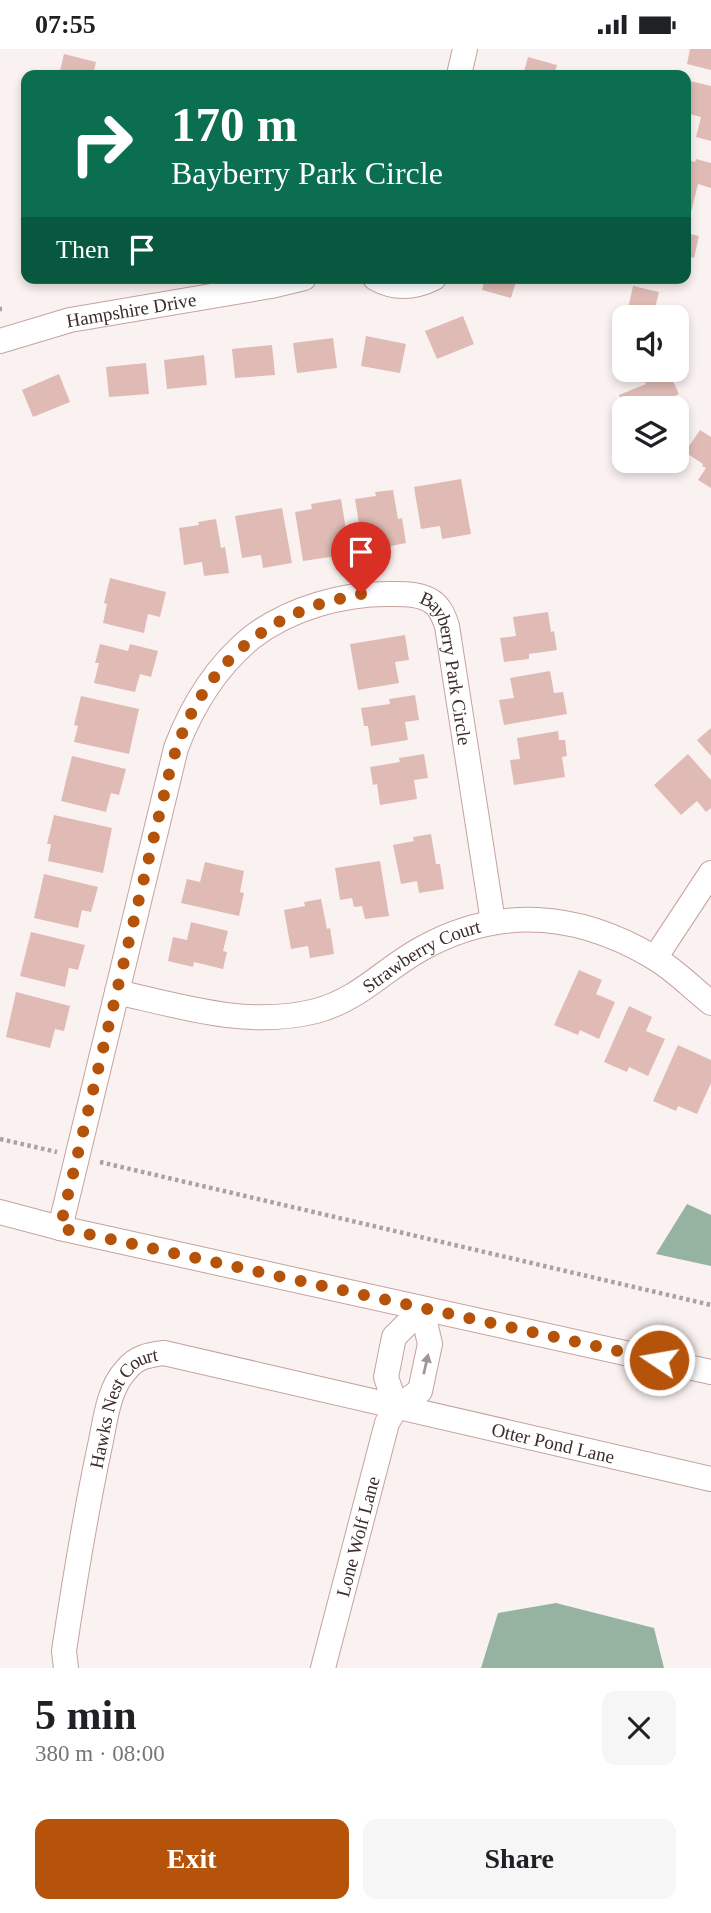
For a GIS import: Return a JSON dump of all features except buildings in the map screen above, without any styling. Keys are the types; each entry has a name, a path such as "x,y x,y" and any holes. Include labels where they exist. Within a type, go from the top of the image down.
{"street":[{"path":"460,70 465,49"},
{"name":"Hampshire Drive","path":"0,341 69,320 279,284"},
{"path":"385,284 418,284"},
{"name":"Bayberry Park Circle","path":"60,1228 176,748 186,722 213,677 251,639 277,622 310,607 361,594 412,595 435,604 443,614 447,626 493,922"},
{"path":"655,958 711,873"},
{"name":"Strawberry Court","path":"117,992 230,1017 267,1018 296,1015 318,1010 366,988 418,951 442,938 493,922 534,919 569,923 619,939 655,958 711,1003"},
{"path":"0,1212 60,1228 711,1372"},
{"path":"396,1407 386,1377 394,1337 422,1309"},
{"name":"Lone Wolf Lane","path":"323,1668 387,1423 396,1407 420,1391 430,1345 422,1309"},
{"name":"Hawks Nest Court","path":"66,1668 64,1651 84,1522 108,1409 124,1370 136,1360 147,1355 164,1353 396,1407"},
{"name":"Otter Pond Lane","path":"396,1407 711,1479"}],"path":[{"path":"0,1139 711,1305"}],"shaded area":[{"path":"687,1204 711,1215 711,1266 656,1254"},
{"path":"556,1603 654,1628 664,1668 481,1668 498,1613"}],"route":[{"path":"361,594 310,607 277,622 251,639 213,677 186,722 170,770 60,1228 659,1360"}]}
